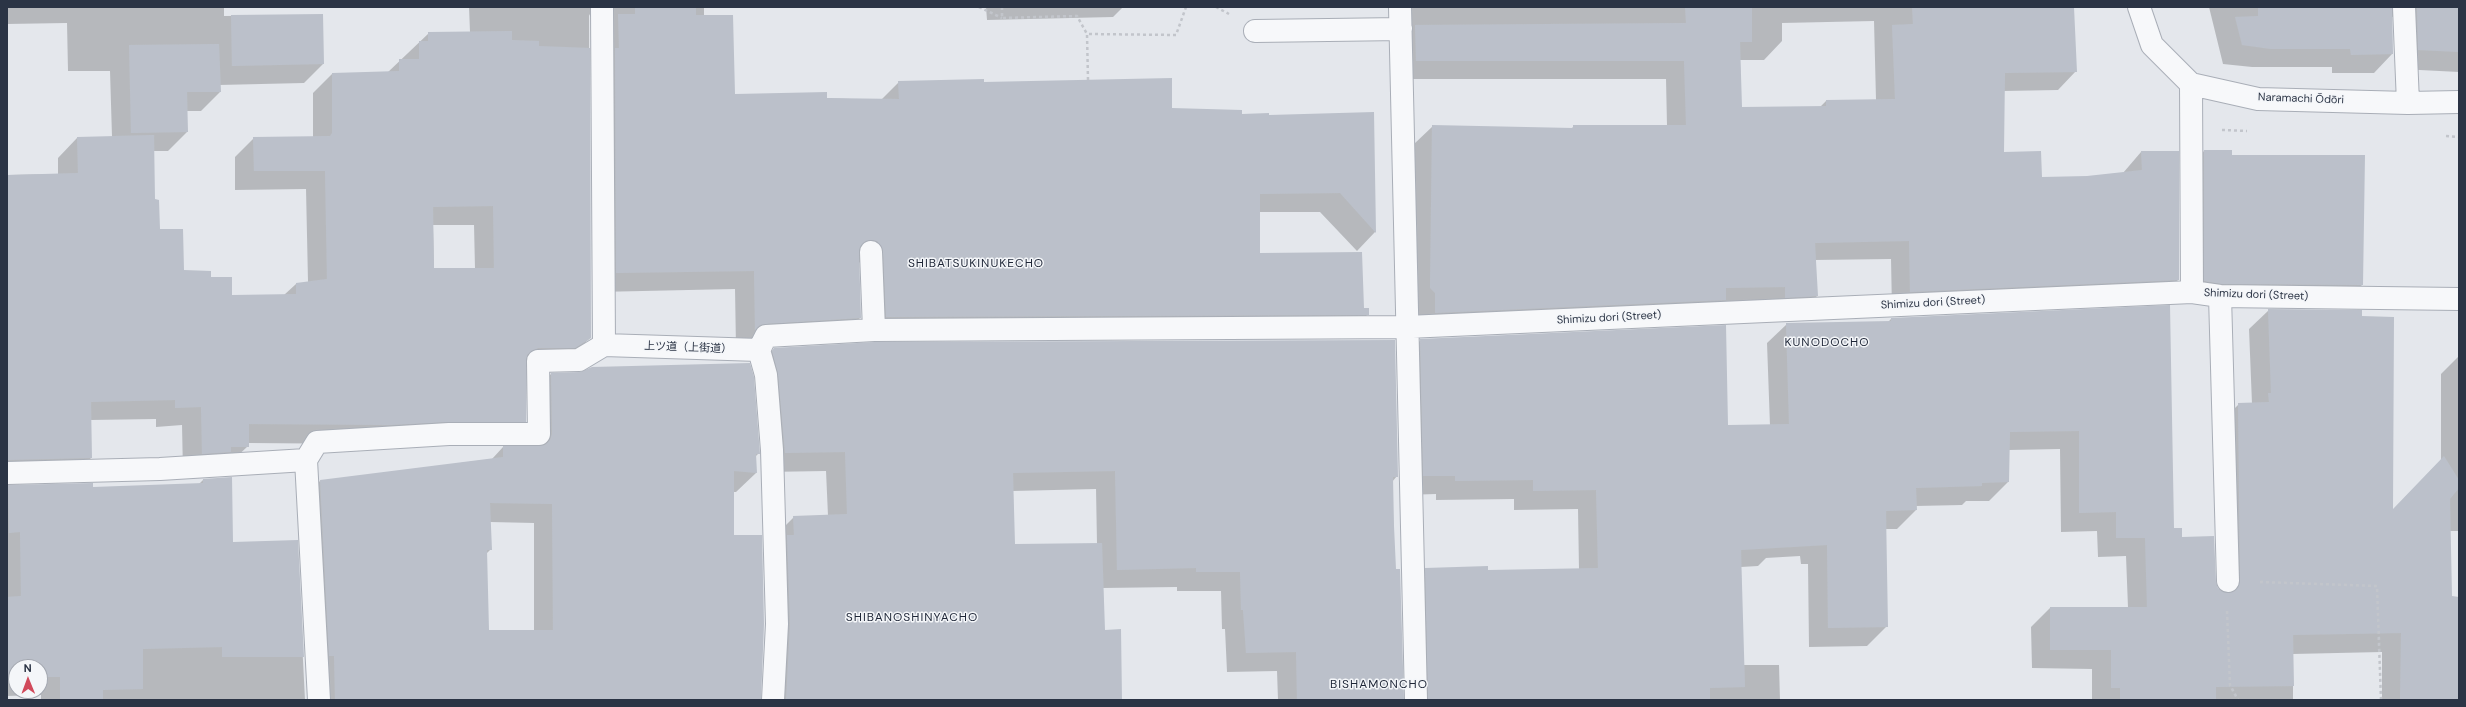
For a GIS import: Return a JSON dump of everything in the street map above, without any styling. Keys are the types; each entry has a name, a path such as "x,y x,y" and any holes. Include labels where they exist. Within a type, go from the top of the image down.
{"street":[{"path":"319,700 306,460 317,442 448,434 539,434 538,361 579,360 604,345 602,7"},
{"path":"1400,7 1416,700"},
{"path":"2139,7 2152,45 2191,84 2192,292"},
{"path":"2404,7 2408,103"},
{"path":"1255,31 1401,30"},
{"name":"Naramachi Ōdōri","path":"2191,84 2258,99 2408,103 2459,102"},
{"path":"871,252 874,330"},
{"name":"Shimizu dori (Street)","path":"759,350 766,336 874,330 1407,327 2192,292 2220,296 2459,299"},
{"path":"2220,296 2228,581"},
{"name":"上ツ道（上街道）","path":"604,345 759,350"},
{"path":"759,350 766,375 772,450 777,624 773,700"},
{"path":"7,473 175,468 306,460"}],"path":[{"path":"978,7 1002,18 1077,16 1087,34 1088,80"},
{"path":"1002,7 1002,18"},
{"path":"1087,34 1176,35 1186,7"},
{"path":"2238,700 2230,685 2226,587 2228,581 2377,586 2381,700"}],"building":[{"path":"635,7 696,7 696,15 733,15 735,94 827,92 827,98 899,99 898,81 984,79 984,82 1172,78 1172,108 1242,110 1242,114 1269,113 1269,115 1374,112 1376,233 1340,193 1260,194 1260,253 1362,252 1364,308 1369,308 1369,315 886,317 883,251 877,241 871,240 864,242 859,252 861,318 765,324 755,330 754,271 616,273 615,48 619,48 618,14 635,14"},
{"path":"1685,7 1752,7 1752,42 1740,42 1742,107 1826,106 1826,100 1895,99 1892,25 1913,24 1912,7 2074,7 2077,72 2005,73 2004,152 2041,151 2042,177 2087,176 2142,170 2141,151 2179,151 2179,280 1910,292 1909,241 1815,243 1818,296 1785,298 1785,287 1726,288 1726,300 1435,313 1435,293 1430,288 1432,125 1573,128 1573,125 1686,125 1684,61 1416,61 1415,25 1686,23"},
{"path":"2258,7 2392,7 2393,54 2351,55 2350,49 2271,49 2242,45 2235,17 2258,16"},
{"path":"2417,7 2459,7 2459,52 2418,50"},
{"path":"323,14 324,64 232,66 231,15"},
{"path":"512,31 512,40 539,41 539,46 590,48 591,338 575,348 538,348 527,355 526,422 449,422 390,425 249,424 249,447 231,447 231,452 202,454 201,407 175,408 175,400 91,402 92,458 7,460 7,175 78,173 77,137 154,135 155,199 159,200 160,229 183,229 184,270 211,271 211,277 232,277 232,295 296,294 296,283 327,279 325,171 254,171 253,137 330,136 332,133 332,73 399,71 399,59 419,59 419,41 428,41 428,32","holes":["493,206 494,268 434,268 433,207"]},
{"path":"219,44 221,92 187,92 188,132 131,133 129,45"},
{"path":"2204,150 2232,150 2232,155 2365,155 2363,285 2221,284 2204,281"},
{"path":"2170,305 2174,528 2182,528 2182,537 2214,536 2216,582 2218,588 2228,593 2235,591 2240,581 2238,403 2269,402 2268,393 2271,393 2268,309 2362,310 2362,316 2394,317 2393,509 2444,456 2459,480 2459,488 2450,499 2452,596 2459,597 2459,700 2400,700 2401,633 2293,635 2294,686 2216,687 2216,700 2120,700 2120,688 2111,688 2111,650 2050,650 2050,607 2147,607 2145,538 2116,538 2116,512 2079,513 2079,431 2010,432 2009,482 1982,483 1982,486 1916,488 1917,510 1886,511 1888,627 1828,628 1827,545 1741,550 1745,687 1710,688 1710,700 1428,700 1425,568 1488,566 1488,570 1598,568 1596,490 1533,491 1533,480 1455,481 1455,476 1423,476 1420,339 1726,325 1728,425 1789,424 1786,323 1891,321 1891,318"},
{"path":"1395,340 1398,477 1393,477 1394,526 1396,569 1400,569 1404,700 1297,700 1296,652 1246,653 1243,610 1241,610 1240,572 1196,572 1196,568 1117,570 1115,471 1013,473 1015,544 1102,543 1105,630 1121,629 1122,700 786,700 790,624 787,535 794,535 793,516 847,514 845,452 785,453 778,374 772,351 774,348 874,342"},
{"path":"750,363 754,377 760,454 756,454 757,473 734,471 734,535 762,535 764,624 761,700 335,700 334,656 329,656 320,480 503,457 503,446 545,445 550,440 552,434 551,373 580,372 592,367","holes":["490,503 552,504 553,630 489,630 487,550 492,550"]},
{"path":"232,477 233,542 298,540 304,657 222,657 222,647 143,649 143,689 103,690 103,700 60,700 60,677 48,677 48,659 8,659 7,678 7,597 21,596 20,532 9,533 8,485 93,483 93,487 203,483 203,479"}],"district":[{"name":"SHIBATSUKINUKECHO","path":"976,264"},
{"name":"KUNODOCHO","path":"1827,343"},
{"name":"SHIBANOSHINYACHO","path":"912,618"},
{"name":"BISHAMONCHO","path":"1379,685"}]}
